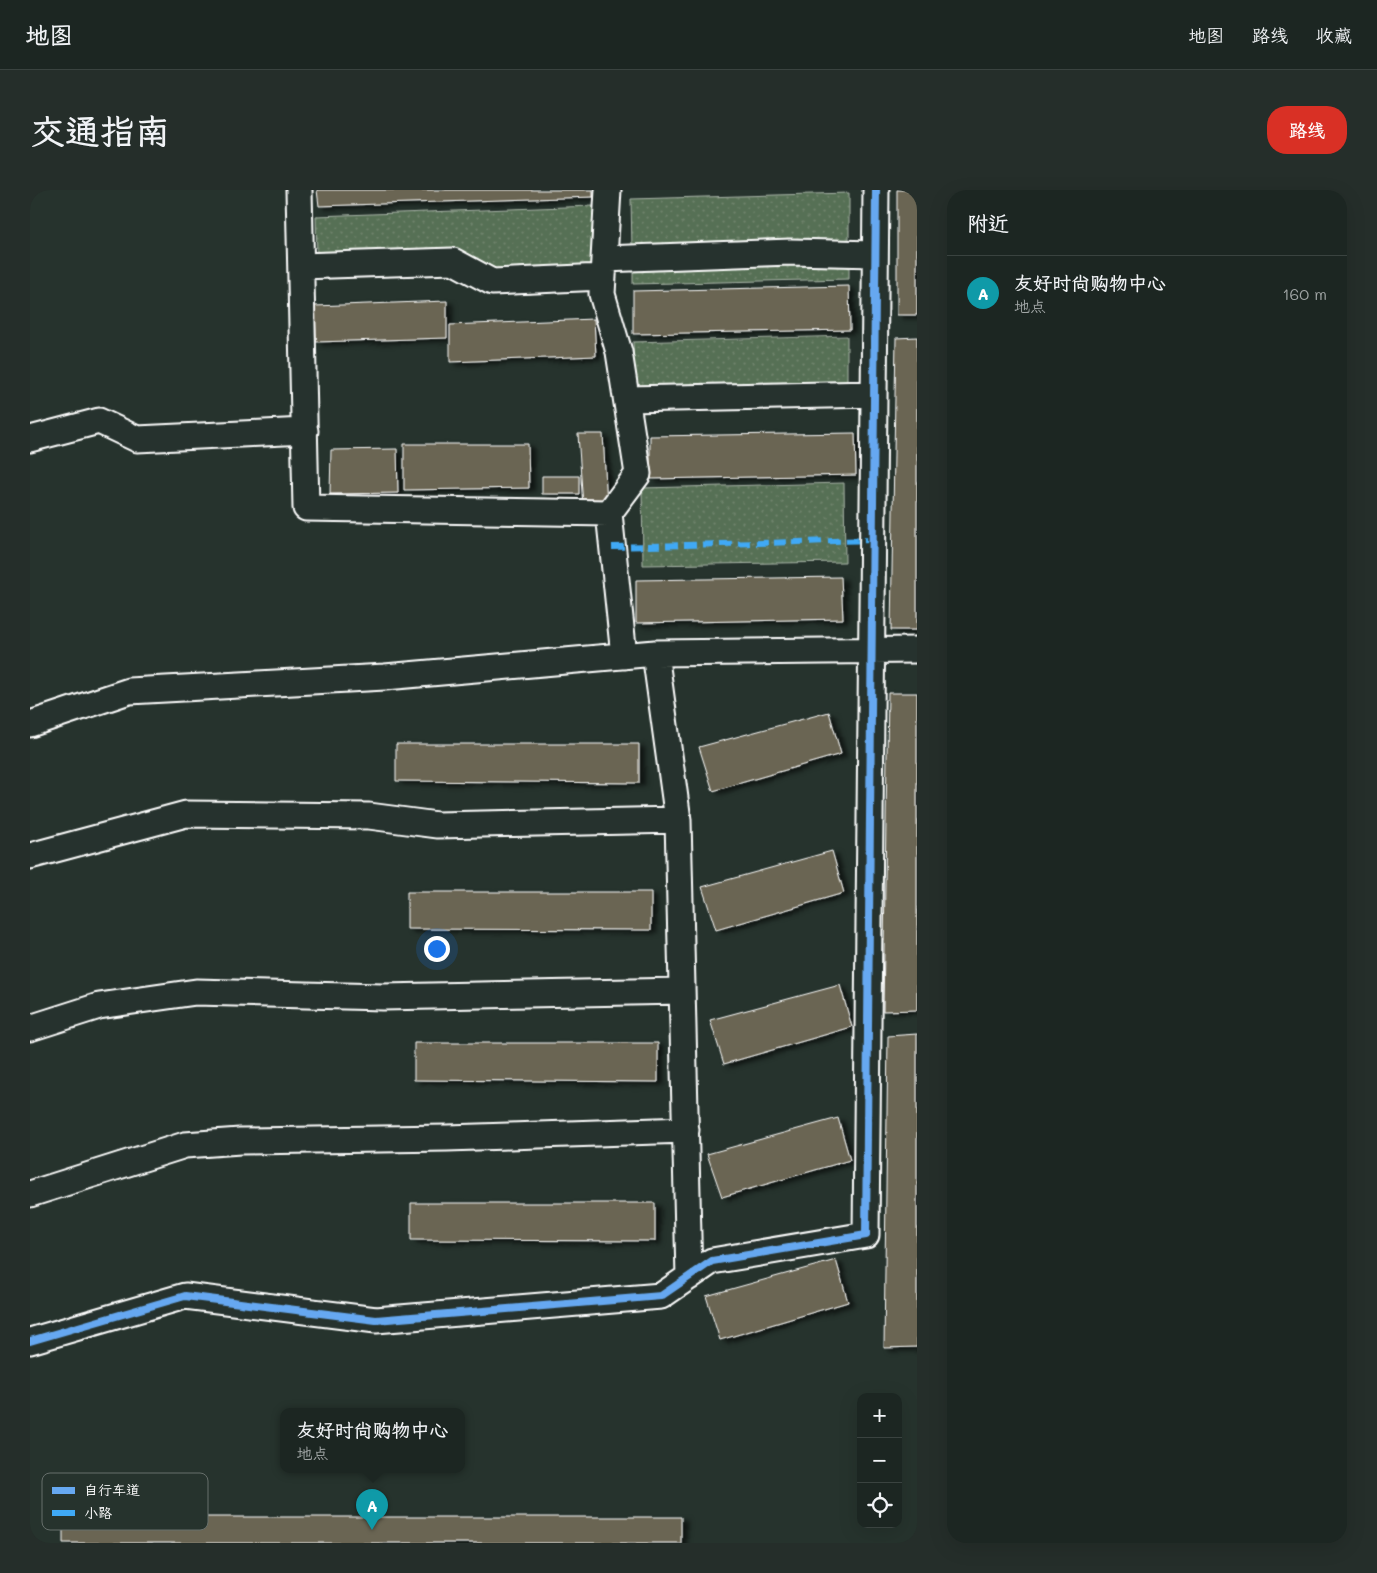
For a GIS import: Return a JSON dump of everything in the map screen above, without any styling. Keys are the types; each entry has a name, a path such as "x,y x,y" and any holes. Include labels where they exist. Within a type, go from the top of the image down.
{"street":[{"path":"300,190 306,508 608,512"},
{"path":"608,190 602,294 619,352 628,399 638,474 608,512 624,656"},
{"path":"30,1341 184,1296 376,1320 661,1296 712,1261 866,1235 876,190"},
{"path":"301,266 453,262 492,282 604,268 791,252 875,254"},
{"path":"628,399 874,394"},
{"path":"30,438 99,422 137,439 305,431"},
{"path":"30,724 129,691 385,677 655,653 917,650"},
{"path":"655,653 678,820 689,1277"},
{"path":"30,856 186,814 369,816 438,825 678,820"},
{"path":"30,1028 99,1006 196,992 383,997 682,991"},
{"path":"30,1194 184,1145 240,1141 447,1138 686,1130"}],"green space":[{"path":"849,193 849,240 632,249 631,199"},
{"path":"593,206 595,267 497,272 462,252 317,257 316,216"},
{"path":"849,260 849,279 633,284 633,265"},
{"path":"847,336 847,386 635,390 633,342"},
{"path":"844,483 845,562 643,565 642,488"}],"building":[{"path":"317,190 593,190 593,197 319,206"},
{"path":"897,190 917,190 917,315 897,315"},
{"path":"849,286 850,330 633,334 633,291"},
{"path":"447,301 447,338 316,342 315,306"},
{"path":"594,319 596,356 450,362 450,325"},
{"path":"917,337 917,630 891,630 896,338"},
{"path":"855,433 856,475 650,479 650,436"},
{"path":"578,434 603,434 607,505 583,506"},
{"path":"404,444 528,444 529,488 404,490"},
{"path":"397,449 398,493 330,494 331,450"},
{"path":"542,476 579,476 579,494 542,494"},
{"path":"841,577 843,619 636,623 636,580"},
{"path":"888,693 917,693 917,1010 883,1011"},
{"path":"829,712 841,754 713,791 699,747"},
{"path":"396,744 639,744 639,783 396,781"},
{"path":"832,851 844,893 716,930 702,887"},
{"path":"407,892 651,892 651,930 407,929"},
{"path":"840,985 852,1027 724,1064 710,1020"},
{"path":"917,1034 917,1347 884,1348 888,1036"},
{"path":"414,1043 658,1043 658,1082 414,1080"},
{"path":"838,1118 850,1160 722,1197 707,1154"},
{"path":"411,1203 655,1203 655,1241 411,1240"},
{"path":"836,1260 848,1302 720,1340 706,1296"},
{"path":"208,1517 681,1517 681,1543 63,1543 63,1530 208,1530"}],"marked path":[{"path":"612,547 872,540"}],"cycle path":[{"path":"30,1341 185,1296 376,1320 661,1296 712,1261 866,1235 876,190"}],"place":[{"name":"友好时尚购物中心","path":"372,1530"}]}
